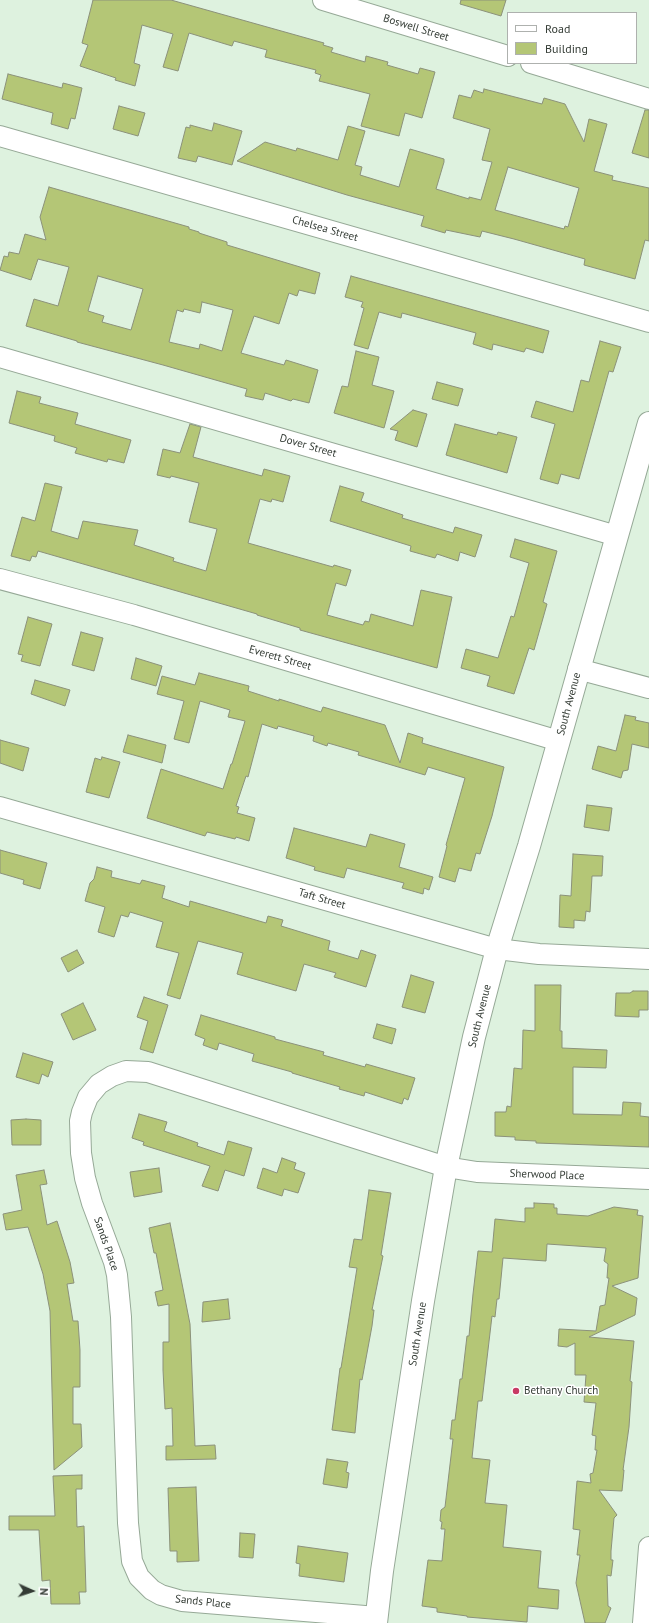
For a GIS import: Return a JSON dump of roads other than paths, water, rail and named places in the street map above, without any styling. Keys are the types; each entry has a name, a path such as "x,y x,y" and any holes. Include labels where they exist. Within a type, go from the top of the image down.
{"main road":[{"name":"South Avenue","path":"376,1620 421,1316 446,1167 474,1036 497,950 559,741 616,536 646,445 649,423"}],"street":[{"name":"Boswell Street","path":"323,0 507,56"},
{"path":"534,64 649,99"},
{"name":"Chelsea Street","path":"0,136 649,322"},
{"name":"Dover Street","path":"0,357 616,536"},
{"name":"Everett Street","path":"0,580 134,615 559,741"},
{"path":"578,669 649,688"},
{"name":"Taft Street","path":"0,807 497,950 539,954 649,959"},
{"name":"Sands Place","path":"376,1620 182,1601 161,1595 152,1590 139,1577 132,1561 128,1522 121,1317 117,1275 114,1262 92,1203 85,1178 81,1153 80,1121 88,1097 104,1079 126,1071 148,1072 446,1167"},
{"name":"Sherwood Place","path":"446,1167 477,1172 649,1179"},
{"path":"643,1623 649,1547"}],"place":[{"name":"Bethany Church","path":"516,1391"}]}
